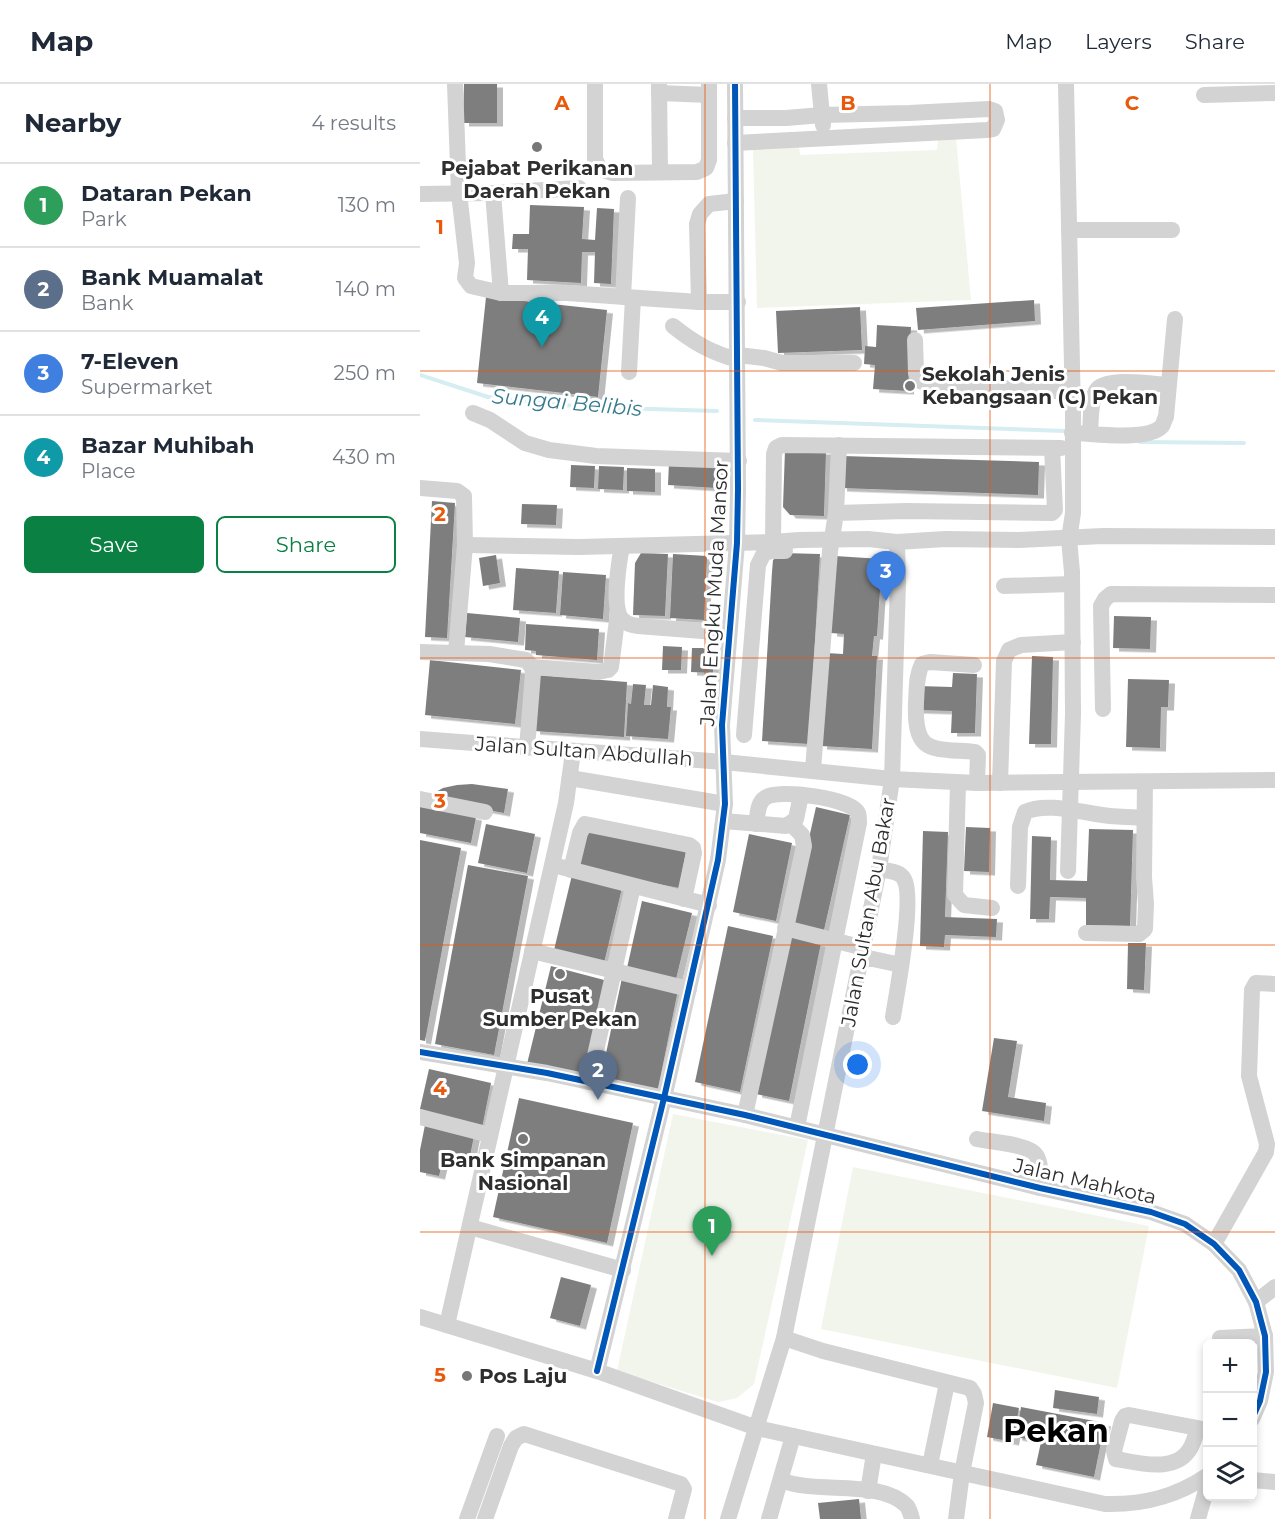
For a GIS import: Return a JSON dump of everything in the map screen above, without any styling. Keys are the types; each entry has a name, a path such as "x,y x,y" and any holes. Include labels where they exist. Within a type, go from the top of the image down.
{"street":[{"path":"455,84 459,193 463,218 466,282 471,286 501,293 567,293 699,302 738,302"},
{"path":"595,84 595,159 600,169 612,173 697,172 706,168 709,160 709,90 659,89 660,172"},
{"name":"Jalan Engku Muda Mansor","path":"597,1371 709,905 725,804 723,697 737,543 739,461 735,84"},
{"path":"819,84 824,138"},
{"path":"1066,84 1072,392 1078,438 1069,539 1073,666 1072,812 1068,871"},
{"path":"1204,95 1275,93"},
{"path":"735,118 786,118 822,114 988,109 995,111 997,115 993,129 987,130 735,142"},
{"path":"420,194 579,188"},
{"path":"493,193 501,293"},
{"path":"628,198 629,372"},
{"path":"699,302 697,224 700,213 709,204 736,201"},
{"path":"1069,230 1172,230"},
{"path":"773,542 773,460 776,448 789,445 839,445 1052,448 1078,438 1150,433 1161,427 1166,417 1175,319"},
{"path":"673,326 692,342 720,355 764,358 782,363 854,363"},
{"path":"915,340 916,373 920,381 928,384 1072,392"},
{"path":"1078,438 1095,393 1100,386 1109,382 1168,385"},
{"path":"473,413 490,420 525,443 549,450 596,456 739,461"},
{"path":"813,770 831,545 836,513 839,445"},
{"path":"836,513 906,511 1052,513 1055,510 1052,448"},
{"path":"420,488 457,490 464,496 465,545 456,652"},
{"path":"744,735 758,565 764,554 772,550 868,539 897,542 945,538 1275,537"},
{"path":"465,545 622,546 773,542 831,545"},
{"name":"Jalan Sultan Abu Bakar","path":"729,1519 784,1338 879,869 892,779 898,582 897,542"},
{"path":"532,667 598,672 611,667 618,612 622,546"},
{"path":"1004,586 1072,584"},
{"path":"733,590 755,591"},
{"path":"1103,709 1101,606 1111,594 1275,595"},
{"path":"618,612 629,624 638,626 728,633"},
{"path":"1000,783 1004,661 1008,650 1021,645 1073,642"},
{"path":"420,652 489,654 526,660 532,667 533,674 527,748"},
{"path":"974,665 930,662 922,664 918,672 915,723 918,735 924,743 934,748 975,752 978,755 978,783"},
{"path":"1073,666 1101,666"},
{"path":"723,697 746,698"},
{"name":"Jalan Sultan Abdullah","path":"420,739 724,762 892,779 958,783 1275,780"},
{"path":"447,1325 552,865 570,778 573,752"},
{"path":"570,778 725,804"},
{"path":"1086,933 1139,934 1145,929 1145,782"},
{"path":"958,783 955,895 964,904 992,908"},
{"path":"756,824 759,805 768,795 801,795 822,798 854,808 859,814 836,941 797,1127"},
{"path":"723,821 786,826 796,819 801,795"},
{"path":"420,799 485,812"},
{"path":"1018,886 1020,827 1024,812 1033,808 1111,817 1144,818"},
{"path":"571,870 580,833 585,824 689,845 693,848 694,853 684,899"},
{"path":"745,1115 804,846 802,835 791,824"},
{"path":"552,865 709,905"},
{"path":"879,869 902,875 905,880 906,926 893,1017"},
{"path":"589,1082 633,886"},
{"path":"785,928 836,941 873,959 901,965"},
{"path":"532,951 689,989"},
{"path":"1214,1244 1266,1152 1268,1144 1249,1076 1252,990 1256,983 1275,984"},
{"name":"Jalan Mahkota","path":"420,1052 589,1082 745,1115 1040,1188 1151,1212 1185,1224 1214,1244 1239,1270 1256,1302 1265,1336 1270,1371 1257,1408"},
{"path":"420,1117 490,1134"},
{"path":"977,1139 1028,1148 1036,1155 1040,1166 1040,1188"},
{"path":"470,1227 623,1270"},
{"path":"1256,1302 1275,1287"},
{"path":"420,1317 597,1371 757,1428 1106,1504 1161,1499 1203,1478"},
{"path":"1220,1338 1265,1336"},
{"path":"784,1338 823,1351 970,1388 975,1398 956,1519"},
{"path":"930,1465 947,1383"},
{"path":"1125,1416 1203,1429 1191,1448 1164,1465 1155,1466 1116,1459 1114,1456 1113,1452 1125,1416"},
{"path":"485,1519 511,1446 518,1436 528,1434 681,1484 684,1489 676,1519"},
{"path":"467,1519 497,1436"},
{"path":"769,1519 793,1436"},
{"path":"874,1492 880,1455"},
{"path":"782,1480 808,1486 851,1488 893,1497 908,1507 912,1519"},
{"path":"1257,1480 1275,1482"},
{"path":"1198,1519 1203,1501"}],"shaded area":[{"path":"956,138 971,300 757,308 753,148 799,145 800,155 937,150 938,140"},
{"path":"673,1114 808,1140 754,1384 737,1398 718,1402 617,1371"},
{"path":"853,1167 1149,1226 1117,1388 821,1329"}],"building":[{"path":"464,84 497,84 497,123 463,123"},
{"path":"530,205 584,207 582,239 595,240 597,208 614,209 611,284 594,283 595,252 582,252 581,283 527,280 528,249 512,249 513,234 529,234"},
{"path":"486,297 607,310 598,397 477,383"},
{"path":"1034,300 1035,321 918,330 916,308"},
{"path":"860,307 862,350 778,353 776,311"},
{"path":"877,325 911,327 908,391 873,389 875,365 864,364 865,346 876,347"},
{"path":"785,450 826,451 824,516 790,515 783,507"},
{"path":"842,456 1039,462 1038,495 841,488"},
{"path":"669,462 717,465 716,488 668,485"},
{"path":"571,465 595,466 594,488 570,487"},
{"path":"599,466 624,467 623,490 598,489"},
{"path":"627,468 655,469 655,492 627,491"},
{"path":"432,501 455,503 447,638 425,637"},
{"path":"522,504 557,505 556,525 521,524"},
{"path":"641,553 668,554 665,616 633,615 635,563"},
{"path":"782,553 820,554 809,744 762,741 773,560"},
{"path":"673,554 707,556 704,620 670,618"},
{"path":"496,555 500,583 483,586 479,558"},
{"path":"835,556 882,559 877,636 874,636 872,656 877,656 872,749 821,746 826,653 843,654 844,634 831,633"},
{"path":"516,568 559,571 556,613 513,610"},
{"path":"563,572 606,575 603,619 560,615"},
{"path":"467,613 520,618 518,642 465,637"},
{"path":"1114,616 1151,617 1150,649 1113,648"},
{"path":"526,624 599,629 597,660 536,655 536,651 525,650"},
{"path":"663,646 682,647 681,670 662,670"},
{"path":"692,648 703,648 714,656 713,673 691,672"},
{"path":"1032,656 1053,657 1051,744 1029,744"},
{"path":"430,660 521,670 515,724 425,715"},
{"path":"953,673 977,674 975,733 951,733 952,711 917,710 918,686 952,687"},
{"path":"538,675 627,682 624,737 534,731"},
{"path":"1128,679 1169,680 1168,707 1161,707 1160,748 1126,747"},
{"path":"633,684 646,685 644,705 651,705 653,685 668,687 667,707 671,707 668,739 626,736 628,703 631,704"},
{"path":"472,784 508,789 504,813 429,799 443,788"},
{"path":"420,805 476,817 471,843 420,833"},
{"path":"816,807 850,815 824,930 790,923"},
{"path":"486,824 535,834 527,873 478,863"},
{"path":"966,827 990,828 989,872 964,871"},
{"path":"1089,829 1133,830 1130,926 1086,925 1086,898 1050,897 1049,919 1030,919 1032,836 1051,837 1050,880 1087,881"},
{"path":"585,831 686,851 679,888 577,868"},
{"path":"923,831 948,832 945,917 997,919 996,937 945,935 944,947 920,946"},
{"path":"749,834 792,843 776,921 733,912"},
{"path":"420,840 461,848 425,1041 420,1040"},
{"path":"468,865 528,876 494,1055 435,1044"},
{"path":"572,875 622,888 604,963 554,950"},
{"path":"642,901 692,913 676,979 627,968"},
{"path":"728,926 773,936 740,1092 695,1082"},
{"path":"788,936 821,943 789,1101 756,1094"},
{"path":"1128,943 1146,943 1144,990 1127,989"},
{"path":"551,966 608,981 584,1079 527,1064"},
{"path":"622,978 678,990 658,1089 601,1077"},
{"path":"994,1038 1017,1041 1008,1097 1046,1103 1044,1121 982,1111"},
{"path":"429,1069 491,1083 482,1128 420,1109"},
{"path":"519,1098 633,1123 607,1243 493,1217"},
{"path":"425,1125 474,1136 470,1156 445,1151 439,1176 420,1172 420,1150"},
{"path":"561,1277 591,1285 580,1326 550,1318"},
{"path":"1055,1390 1099,1397 1097,1414 1053,1408"},
{"path":"993,1403 1019,1408 1013,1442 987,1437"},
{"path":"1021,1407 1105,1423 1094,1477 1036,1465 1041,1442 1016,1437"},
{"path":"859,1499 861,1519 820,1519 818,1503"}],"waterway":[{"name":"Sungai Belibis","path":"420,375 488,397 584,407 717,411"},
{"path":"755,420 1065,431"},
{"path":"1140,442 1244,443"}],"cycle path":[{"path":"597,1371 664,1098 718,860 725,804 722,725 737,543 738,489 735,84"},
{"path":"420,1052 547,1073 745,1115 1040,1188 1151,1212 1185,1224 1214,1244 1239,1270 1256,1302 1265,1336 1266,1372 1257,1408"}],"place":[{"name":"Pejabat Perikanan Daerah Pekan","path":"537,147"},
{"name":"Bazar Muhibah","path":"542,347"},
{"name":"Sekolah Jenis Kebangsaan (C) Pekan","path":"910,386"},
{"name":"7-Eleven","path":"886,601"},
{"name":"Pusat Sumber Pekan","path":"560,974"},
{"name":"Bank Muamalat","path":"598,1100"},
{"name":"Bank Simpanan Nasional","path":"523,1139"},
{"name":"Dataran Pekan","path":"712,1256"},
{"name":"Pos Laju","path":"467,1376"}],"district":[{"name":"Pekan","path":"1056,1430"}]}
